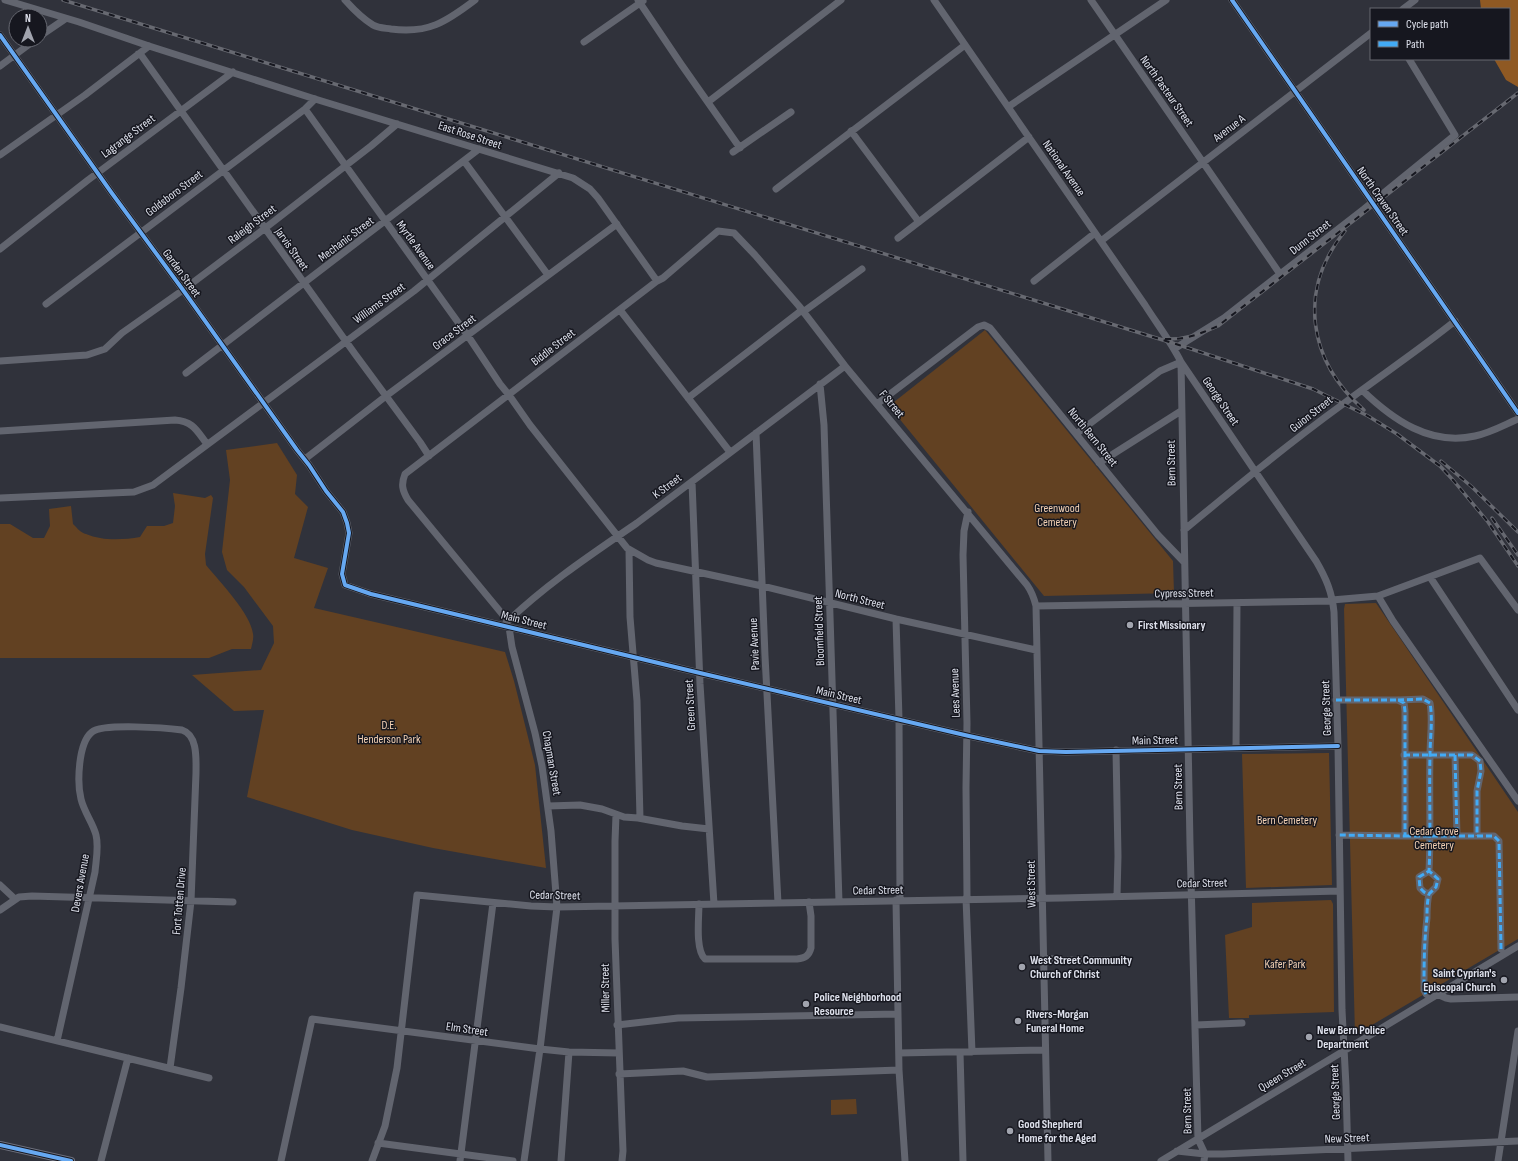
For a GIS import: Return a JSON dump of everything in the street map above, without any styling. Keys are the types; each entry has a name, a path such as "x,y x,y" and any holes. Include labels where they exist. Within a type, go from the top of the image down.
{"main road":[{"path":"0,1145 71,1161"}],"street":[{"name":"East Rose Street","path":"5,0 79,22 315,99 573,178 590,189 598,198 657,281"},
{"path":"345,0 373,25 408,31 427,29 446,20 475,0"},
{"path":"708,102 841,0"},
{"name":"National Avenue","path":"934,0 1145,304 1174,349"},
{"name":"North Pasteur Street","path":"1091,0 1280,274"},
{"path":"1008,107 1166,0"},
{"name":"North Craven Street","path":"1232,0 1518,413"},
{"path":"1404,8 1415,0"},
{"path":"584,42 641,1 740,148"},
{"path":"48,30 64,18"},
{"name":"Garden Street","path":"0,35 98,174 305,459 326,492 343,512 349,533 342,574 345,585"},
{"name":"Avenue A","path":"1101,241 1370,35"},
{"path":"776,189 965,45"},
{"path":"0,155 57,115 149,46"},
{"path":"0,66 24,48"},
{"name":"Jarvis Street","path":"138,54 429,456"},
{"name":"Dunn Street","path":"1174,349 1224,318 1454,136 1411,60"},
{"name":"Lagrange Street","path":"0,249 233,72"},
{"name":"Goldsboro Street","path":"46,304 305,109 315,99"},
{"name":"Myrtle Avenue","path":"305,109 428,279 530,425 618,536"},
{"path":"733,152 791,112"},
{"name":"Raleigh Street","path":"0,361 87,355 104,349 264,229 397,124"},
{"path":"851,132 919,222"},
{"path":"898,238 1029,137"},
{"name":"Mechanic Street","path":"186,373 223,347 479,149"},
{"path":"464,161 548,275"},
{"name":"Williams Street","path":"0,498 140,491 153,485 207,444 264,404 428,279 559,173"},
{"name":"Grace Street","path":"305,459 386,396 617,224"},
{"name":"Biddle Street","path":"507,624 408,500 403,492 402,482 405,474 657,281 677,268 718,231"},
{"name":"F Street","path":"718,231 734,233 740,238 803,311 845,366 1032,590 1036,606"},
{"path":"1034,281 1095,233"},
{"path":"688,398 803,311 862,269"},
{"path":"620,310 730,452"},
{"name":"Guion Street","path":"1184,530 1255,471 1455,321"},
{"name":"North Bern Street","path":"877,404 978,327 984,325 990,328 1158,535 1184,562"},
{"name":"George Street","path":"1174,349 1181,362 1322,571 1333,600 1340,835 1343,1051 1346,1086 1348,1161"},
{"path":"1076,434 1160,371 1181,362"},
{"name":"Bern Street","path":"1181,362 1191,895 1196,1025 1198,1139 1204,1158"},
{"name":"K Street","path":"507,624 527,603 692,482 845,366"},
{"name":"Bloomfield Street","path":"820,384 824,425 839,902"},
{"path":"1362,390 1386,410 1413,429 1432,436 1456,438 1476,436 1518,419"},
{"path":"1099,463 1181,411"},
{"path":"0,431 181,420 192,425 207,444"},
{"name":"Pavie Avenue","path":"756,433 778,903"},
{"name":"Green Street","path":"692,482 700,673 714,904"},
{"name":"Lees Avenue","path":"968,512 964,531 963,556 967,735 966,898 972,1052"},
{"name":"North Street","path":"618,536 629,550 652,562 695,570 896,619 1036,650"},
{"path":"629,550 630,617 637,701 640,818"},
{"name":"Cypress Street","path":"1036,606 1237,603 1333,600 1378,596 1480,558 1518,610"},
{"path":"1430,577 1518,710"},
{"name":"Main Street","path":"345,585 371,594 507,624 634,657 767,689 1039,750 1066,752 1338,746"},
{"path":"1378,596 1393,621 1518,801"},
{"path":"1236,748 1237,603"},
{"name":"West Street","path":"1036,606 1048,1161"},
{"path":"896,619 899,719 898,1014 899,1070 905,1161"},
{"name":"Chapman Street","path":"507,624 535,732 548,806 557,907 540,1049 524,1161"},
{"path":"1336,700 1423,699 1430,703 1429,872"},
{"path":"1398,700 1404,703 1405,836"},
{"name":"Fort Totten Drive","path":"92,732 105,728 150,727 182,730 190,736 196,756 191,901 170,1068"},
{"name":"Devers Avenue","path":"57,1041 95,872 97,844 96,834 81,799 80,786 82,750 85,741 92,732"},
{"path":"1116,750 1118,856 1117,896"},
{"path":"1404,755 1472,755 1480,761 1481,771 1477,791 1477,836"},
{"path":"1454,755 1457,836"},
{"path":"548,806 580,805 602,809 624,817 640,818 682,826 709,829"},
{"name":"Miller Street","path":"616,815 615,906 617,1025 623,1151 622,1161"},
{"path":"1340,835 1494,836 1499,841 1502,949"},
{"path":"1429,872 1419,877 1420,888 1429,894"},
{"path":"1426,994 1424,990 1427,902 1429,894 1436,887 1438,879 1429,872"},
{"path":"0,884 15,899"},
{"name":"Cedar Street","path":"401,1032 417,895 493,903 557,907 1340,891"},
{"path":"0,910 19,897 32,896 233,902"},
{"path":"699,904 700,954 705,959 797,959 807,956 810,953 811,916 809,902"},
{"path":"461,1158 493,903"},
{"name":"Queen Street","path":"1161,1161 1518,946"},
{"path":"1043,958 1110,960"},
{"path":"1437,994 1451,999 1518,997"},
{"path":"617,1025 678,1018 898,1014"},
{"name":"Elm Street","path":"281,1161 312,1019 401,1032 540,1049 569,1052 619,1053"},
{"path":"1196,1025 1242,1023"},
{"path":"0,1027 209,1078"},
{"path":"1498,1161 1518,1031"},
{"path":"372,1161 385,1126 397,1068 401,1032"},
{"path":"899,1053 1045,1050"},
{"path":"561,1161 569,1052"},
{"path":"960,1052 963,1161"},
{"path":"101,1161 128,1058"},
{"path":"619,1074 683,1071 707,1077 899,1070"},
{"name":"New Street","path":"1177,1151 1204,1158 1347,1149 1518,1141"},
{"path":"378,1143 461,1158 513,1161"}],"green space":[{"name":"Greenwood Cemetery","path":"985,330 1173,561 1174,593 1044,596 889,406"},
{"name":"D.E. Henderson Park","path":"277,443 297,475 295,494 308,507 294,558 328,568 314,608 505,652 514,681 535,765 546,868 433,848 352,830 247,797 264,710 234,711 192,675 261,670 274,643 273,626 244,587 227,570 222,552 230,480 226,450"},
{"path":"173,493 205,498 211,495 213,498 205,554 206,565 234,598 247,617 253,636 251,649 232,649 209,658 0,658 0,524 10,524 33,538 44,538 50,526 49,509 71,506 73,524 84,533 106,539 127,539 140,537 147,526 164,526 173,523 175,506"},
{"name":"Cedar Grove Cemetery","path":"1376,603 1518,812 1518,939 1355,1035 1344,609 1345,604"},
{"name":"Bern Cemetery","path":"1329,753 1332,885 1246,888 1242,754"},
{"name":"Kafer Park","path":"1331,900 1333,904 1334,1012 1249,1015 1249,1018 1229,1018 1225,935 1252,927 1252,903"},
{"path":"856,1099 857,1114 831,1115 831,1100"}],"shaded area":[{"path":"1480,0 1518,0 1518,87 1506,80 1495,60 1510,60 1510,8 1481,8"}],"railway":[{"path":"63,0 1179,345 1313,389 1368,416 1397,434 1440,466 1488,522 1518,566"},
{"path":"1165,339 1179,339 1192,336 1218,326 1518,93"},
{"path":"1345,231 1330,254 1320,277 1315,301 1316,324 1321,347 1331,370 1345,391 1364,410"},
{"path":"1441,461 1472,487 1518,532"},
{"path":"1492,518 1518,555"}],"marked path":[{"path":"1398,700 1423,699 1430,703 1429,871 1419,877 1420,888 1429,894 1436,887 1438,879 1429,871"},
{"path":"1336,700 1398,700 1404,703 1405,711 1405,836 1339,835"},
{"path":"1404,755 1472,755 1480,761 1481,771 1477,791 1477,836"},
{"path":"1455,755 1457,836"},
{"path":"1405,836 1494,836 1499,841 1501,949"},
{"path":"1426,994 1424,990 1424,954 1429,894"}],"cycle path":[{"path":"1232,0 1518,413"},
{"path":"0,35 111,192 309,465 326,491 343,512 349,533 342,574 345,585 371,594 700,673 1039,751 1066,752 1338,746"},
{"path":"0,1145 71,1161"}],"place":[{"name":"First Missionary","path":"1130,625"},
{"name":"West Street Community Church of Christ","path":"1022,967"},
{"name":"Saint Cyprian's Episcopal Church","path":"1504,980"},
{"name":"Police Neighborhood Resource","path":"806,1004"},
{"name":"Rivers-Morgan Funeral Home","path":"1018,1021"},
{"name":"New Bern Police Department","path":"1309,1037"},
{"name":"Good Shepherd Home for the Aged","path":"1010,1131"}]}
